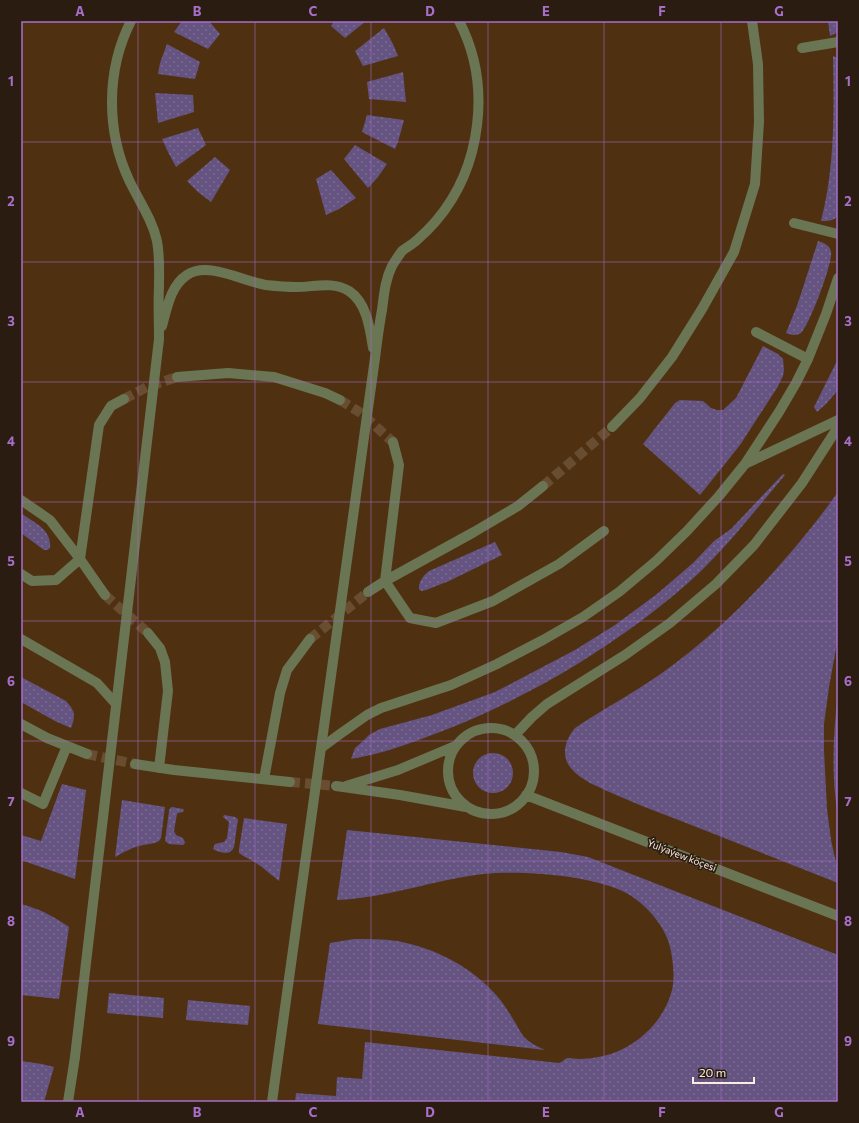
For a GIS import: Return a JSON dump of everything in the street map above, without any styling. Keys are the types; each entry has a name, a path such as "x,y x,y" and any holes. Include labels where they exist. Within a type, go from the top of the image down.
{"street":[{"path":"68,1102 75,1057 159,339 160,259 157,240 147,213 124,168 116,139 112,109 112,95 116,65 124,37 131,21"},
{"path":"272,1102 386,281 392,266 402,252 427,231 454,196 464,176 475,141 478,111 477,82 472,52 459,21"},
{"path":"612,427 640,398 672,357 702,309 734,252 755,184 759,122 758,64 752,21"},
{"path":"802,48 838,42"},
{"path":"794,223 838,234"},
{"path":"159,339 171,297 178,282 186,275 195,271 205,270 223,272 250,282 265,285 294,287 333,285 341,287 350,292 360,304 368,320 375,358"},
{"path":"322,748 367,715 381,708 451,685 543,640 584,617 619,592 656,561 719,496 745,464 779,412 808,359 826,314 838,278"},
{"path":"756,332 808,359"},
{"path":"177,377 228,373 274,377 326,393 340,400"},
{"path":"21,574 32,581 56,580 80,559 99,426 111,406 124,400"},
{"path":"745,464 838,420"},
{"path":"515,735 547,704 625,656 670,623 716,584 754,544 802,483 838,427"},
{"path":"393,442 399,465 385,581 410,618 436,623 493,601 559,564 604,531"},
{"path":"368,592 518,506 543,486"},
{"path":"21,500 50,520 105,595"},
{"path":"148,633 160,648 165,662 168,691 159,768"},
{"path":"21,638 97,683 116,704"},
{"path":"264,779 280,693 287,670 310,639"},
{"path":"21,724 47,738 87,754"},
{"path":"455,746 398,770 340,786 466,807 476,812 487,814 499,814 519,804 526,796 532,785 534,774 533,763 530,752 524,742 515,735 494,727 483,728 472,732 455,746 450,756 448,778 452,790 466,807"},
{"path":"21,793 43,804 67,746"},
{"path":"134,764 174,770 290,782"},
{"name":"Ýulýaýew köçesi","path":"526,796 838,916"}],"shaded area":[{"path":"182,21 209,21 220,34 208,49 174,32"},
{"path":"334,21 366,21 345,38 331,26"},
{"path":"828,21 838,21 838,32 830,36"},
{"path":"384,28 398,56 363,66 355,51"},
{"path":"167,44 200,62 195,79 158,74 160,63"},
{"path":"833,56 838,58 838,216 834,219 821,221 826,201 833,139"},
{"path":"403,72 406,102 369,99 367,82"},
{"path":"155,93 193,95 194,112 158,123"},
{"path":"367,115 404,120 395,149 362,132"},
{"path":"198,128 206,145 176,167 162,139"},
{"path":"355,145 387,164 368,188 344,159"},
{"path":"215,157 230,170 211,202 187,181"},
{"path":"331,170 356,198 326,215 316,179"},
{"path":"818,241 828,246 831,252 831,258 824,281 815,307 805,328 799,334 788,334 786,333 798,303"},
{"path":"763,346 778,354 783,359 783,376 777,388 740,445 700,495 643,444 675,403 680,400 703,401 711,408 723,410 736,398"},
{"path":"838,359 838,390 817,412 814,407"},
{"path":"783,474 785,475 722,550 699,573 678,592 618,638 594,654 519,697 467,721 396,748 351,759 355,748 369,735 380,729 432,715 495,692 575,650 615,625 657,594 693,563 714,541 731,529"},
{"path":"838,492 838,638 824,724 824,751 827,809 831,840 838,872 838,883 645,807 596,786 574,772 567,762 565,748 569,737 575,728 662,673 711,634 757,590 779,566 820,517"},
{"path":"21,513 45,531 50,541 50,548 44,550 21,533"},
{"path":"495,542 502,555 449,581 426,590 421,591 419,589 420,581 429,571"},
{"path":"21,677 66,701 74,713 74,720 71,728 21,702"},
{"path":"838,694 838,816 834,785 834,755"},
{"path":"497,753 504,756 510,762 513,773 512,781 504,790 497,793 489,793 482,790 474,781 473,769 476,762 485,754"},
{"path":"62,784 86,790 75,879 21,860 21,835 41,841"},
{"path":"122,800 165,807 161,838 159,841 136,847 115,857"},
{"path":"172,807 184,810 183,812 177,814 174,831 176,835 184,840 185,843 183,845 169,844 165,841 169,811"},
{"path":"224,815 238,819 234,847 233,850 228,853 219,852 213,849 215,844 224,842 227,838 229,822 223,817"},
{"path":"244,818 287,824 279,881 259,865 239,853"},
{"path":"347,830 561,852 588,857 838,955 838,1102 295,1102 296,1093 336,1096 337,1077 362,1079 365,1042 559,1063 567,1058 585,1059 603,1056 626,1047 637,1040 655,1023 668,1002 673,985 674,975 669,942 656,918 643,905 628,894 597,882 557,875 517,873 483,874 446,880 374,896 337,900"},
{"path":"21,904 46,913 69,927 59,999 21,995"},
{"path":"354,939 380,939 411,944 425,948 452,960 476,976 487,986 503,1004 524,1037 534,1045 545,1050 318,1024 330,943"},
{"path":"109,993 164,998 163,1018 107,1013"},
{"path":"188,1000 250,1006 248,1025 186,1020"},
{"path":"21,1061 54,1067 44,1102 21,1102"}],"tunnel":[{"path":"124,399 147,387 177,377"},
{"path":"340,400 361,413 393,442"},
{"path":"543,486 612,427"},
{"path":"310,639 368,592"},
{"path":"105,595 148,633"},
{"path":"87,754 135,764"},
{"path":"290,782 336,786"}]}
